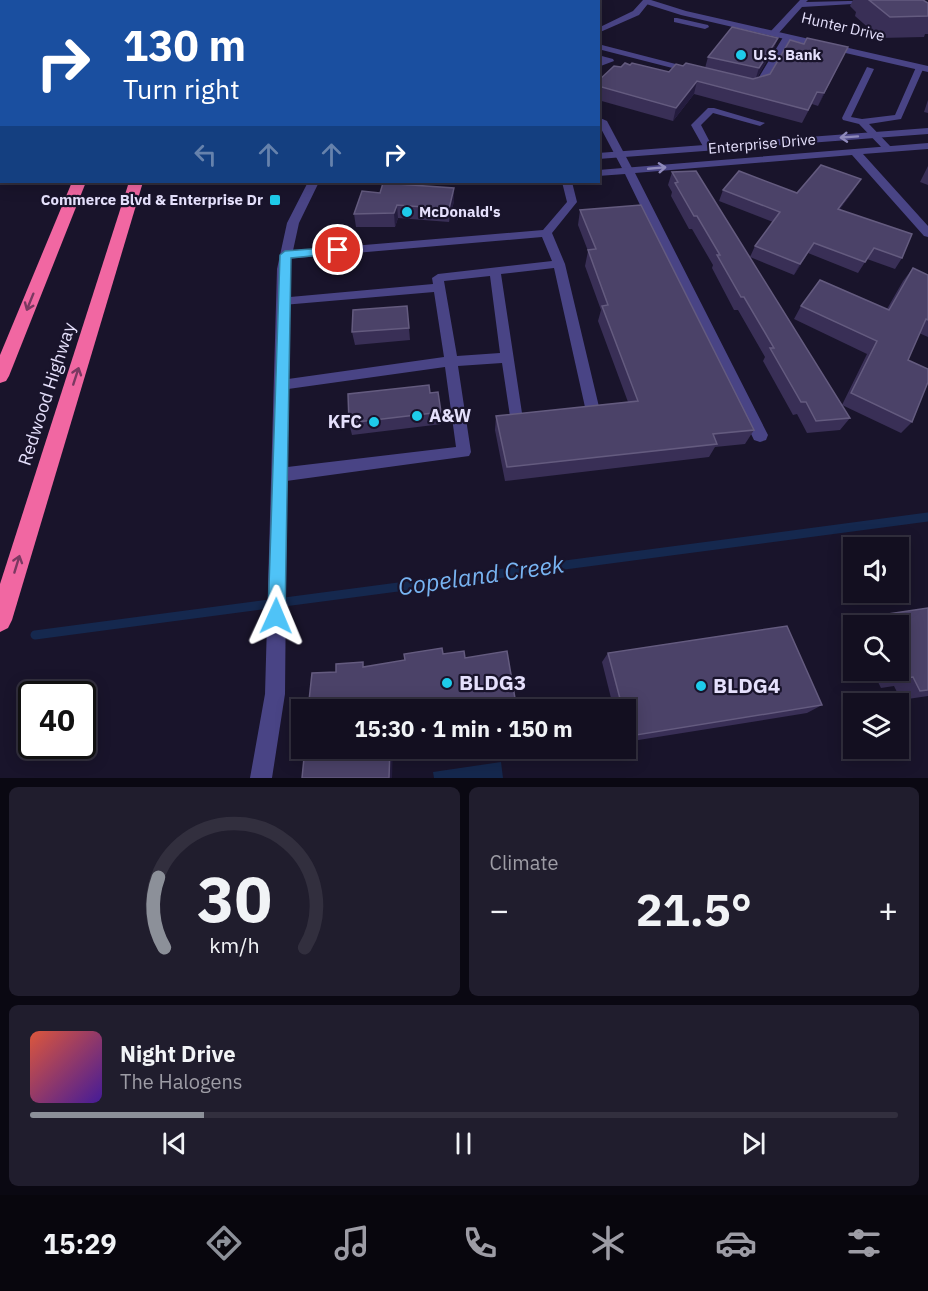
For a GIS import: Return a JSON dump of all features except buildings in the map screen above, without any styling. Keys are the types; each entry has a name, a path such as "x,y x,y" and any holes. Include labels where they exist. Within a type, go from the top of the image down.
{"highway":[{"path":"52,248 70,183"},
{"path":"0,376 79,183"},
{"name":"Redwood Highway","path":"0,620 136,183"},
{"path":"113,260 150,183"}],"street":[{"name":"Hunter Drive","path":"647,1 684,13 777,30 926,65"},
{"path":"600,30 636,13 647,1"},
{"name":"Hunter Drive","path":"777,30 788,36 926,65"},
{"name":"Enterprise Drive","path":"600,156 928,131"},
{"name":"Enterprise Drive","path":"600,173 928,146"},
{"path":"855,152 928,233"},
{"path":"628,170 760,435"},
{"path":"261,778 275,694 285,255 296,214 312,183"}],"lane":[{"path":"848,0 857,2"},
{"path":"777,30 801,3 887,0"},
{"path":"676,20 705,27"},
{"path":"748,86 759,85 788,36"},
{"path":"600,47 705,75"},
{"path":"600,58 610,61 600,64"},
{"path":"870,69 846,118 862,122 898,117 926,65"},
{"path":"708,148 696,125 711,110 760,123"},
{"path":"600,120 628,170"},
{"path":"862,122 888,149"},
{"path":"285,255 546,233 572,202 567,183"},
{"path":"546,233 559,264 592,411 571,413"},
{"path":"279,475 464,452 438,278 559,264"},
{"path":"495,271 516,419 538,417"},
{"path":"283,301 440,286"},
{"path":"281,385 451,361 508,358"}],"water":[{"path":"501,762 503,778 434,778 433,772"}],"waterway":[{"name":"Copeland Creek","path":"35,635 928,517"}],"place":[{"name":"U.S. Bank","path":"741,55"},
{"name":"Commerce Blvd & Enterprise Dr","path":"275,200"},
{"name":"McDonald's","path":"407,212"},
{"name":"A&W","path":"417,416"},
{"name":"KFC","path":"374,422"},
{"name":"BLDG3","path":"447,683"},
{"name":"BLDG4","path":"701,686"}],"route":[{"path":"276,616 285,255 338,250"}]}
